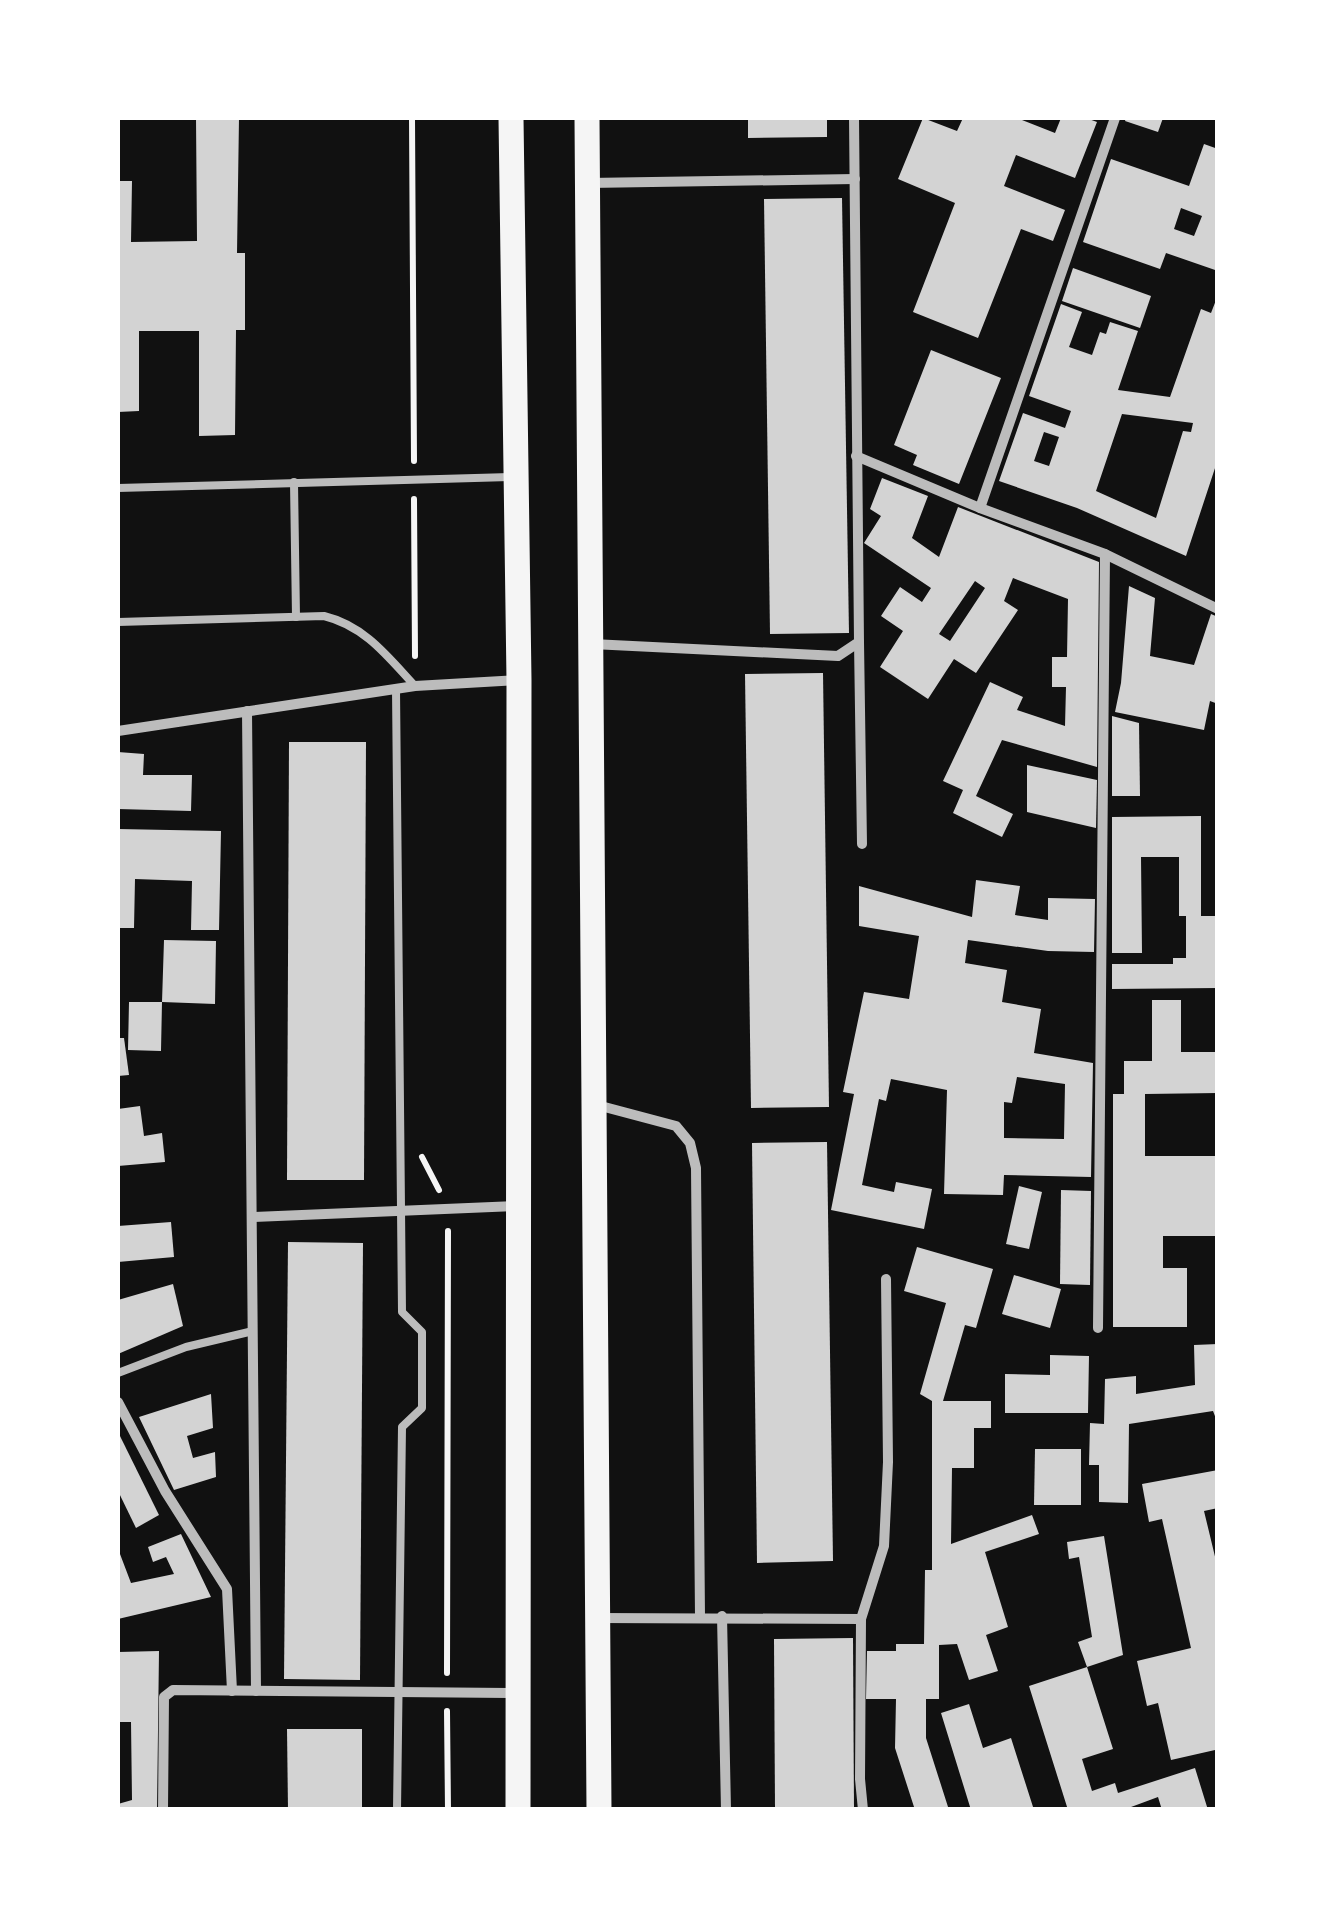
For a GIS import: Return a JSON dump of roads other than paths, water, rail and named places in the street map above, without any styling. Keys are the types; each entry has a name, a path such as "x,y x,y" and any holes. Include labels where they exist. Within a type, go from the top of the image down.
{"main road":[{"path":"511,118 519,680 518,1810"},
{"path":"587,118 599,1810"}],"street":[{"path":"854,118 862,844"},
{"path":"980,508 1115,118"},
{"path":"588,184 854,179"},
{"path":"856,456 1104,554 1218,608"},
{"path":"1098,1328 1104,554"},
{"path":"591,644 838,656 859,642"},
{"path":"118,731 415,686 519,680"},
{"path":"247,711 256,1691"},
{"path":"594,1104 676,1126 690,1143 696,1168 700,1618"},
{"path":"253,1217 518,1206"},
{"path":"863,1810 860,1619 884,1546 888,1462 886,1280"},
{"path":"118,1402 165,1490 227,1588 232,1691"},
{"path":"722,1616 726,1810"},
{"path":"598,1618 860,1619"},
{"path":"163,1810 164,1697 172,1690 518,1693"}],"lane":[{"path":"118,488 516,477"},
{"path":"294,482 296,617"},
{"path":"118,622 324,616 350,625 370,638 415,686"},
{"path":"396,689 402,1312 422,1332 422,1408 402,1426 397,1810"},
{"path":"118,1373 186,1347 253,1331"}]}
